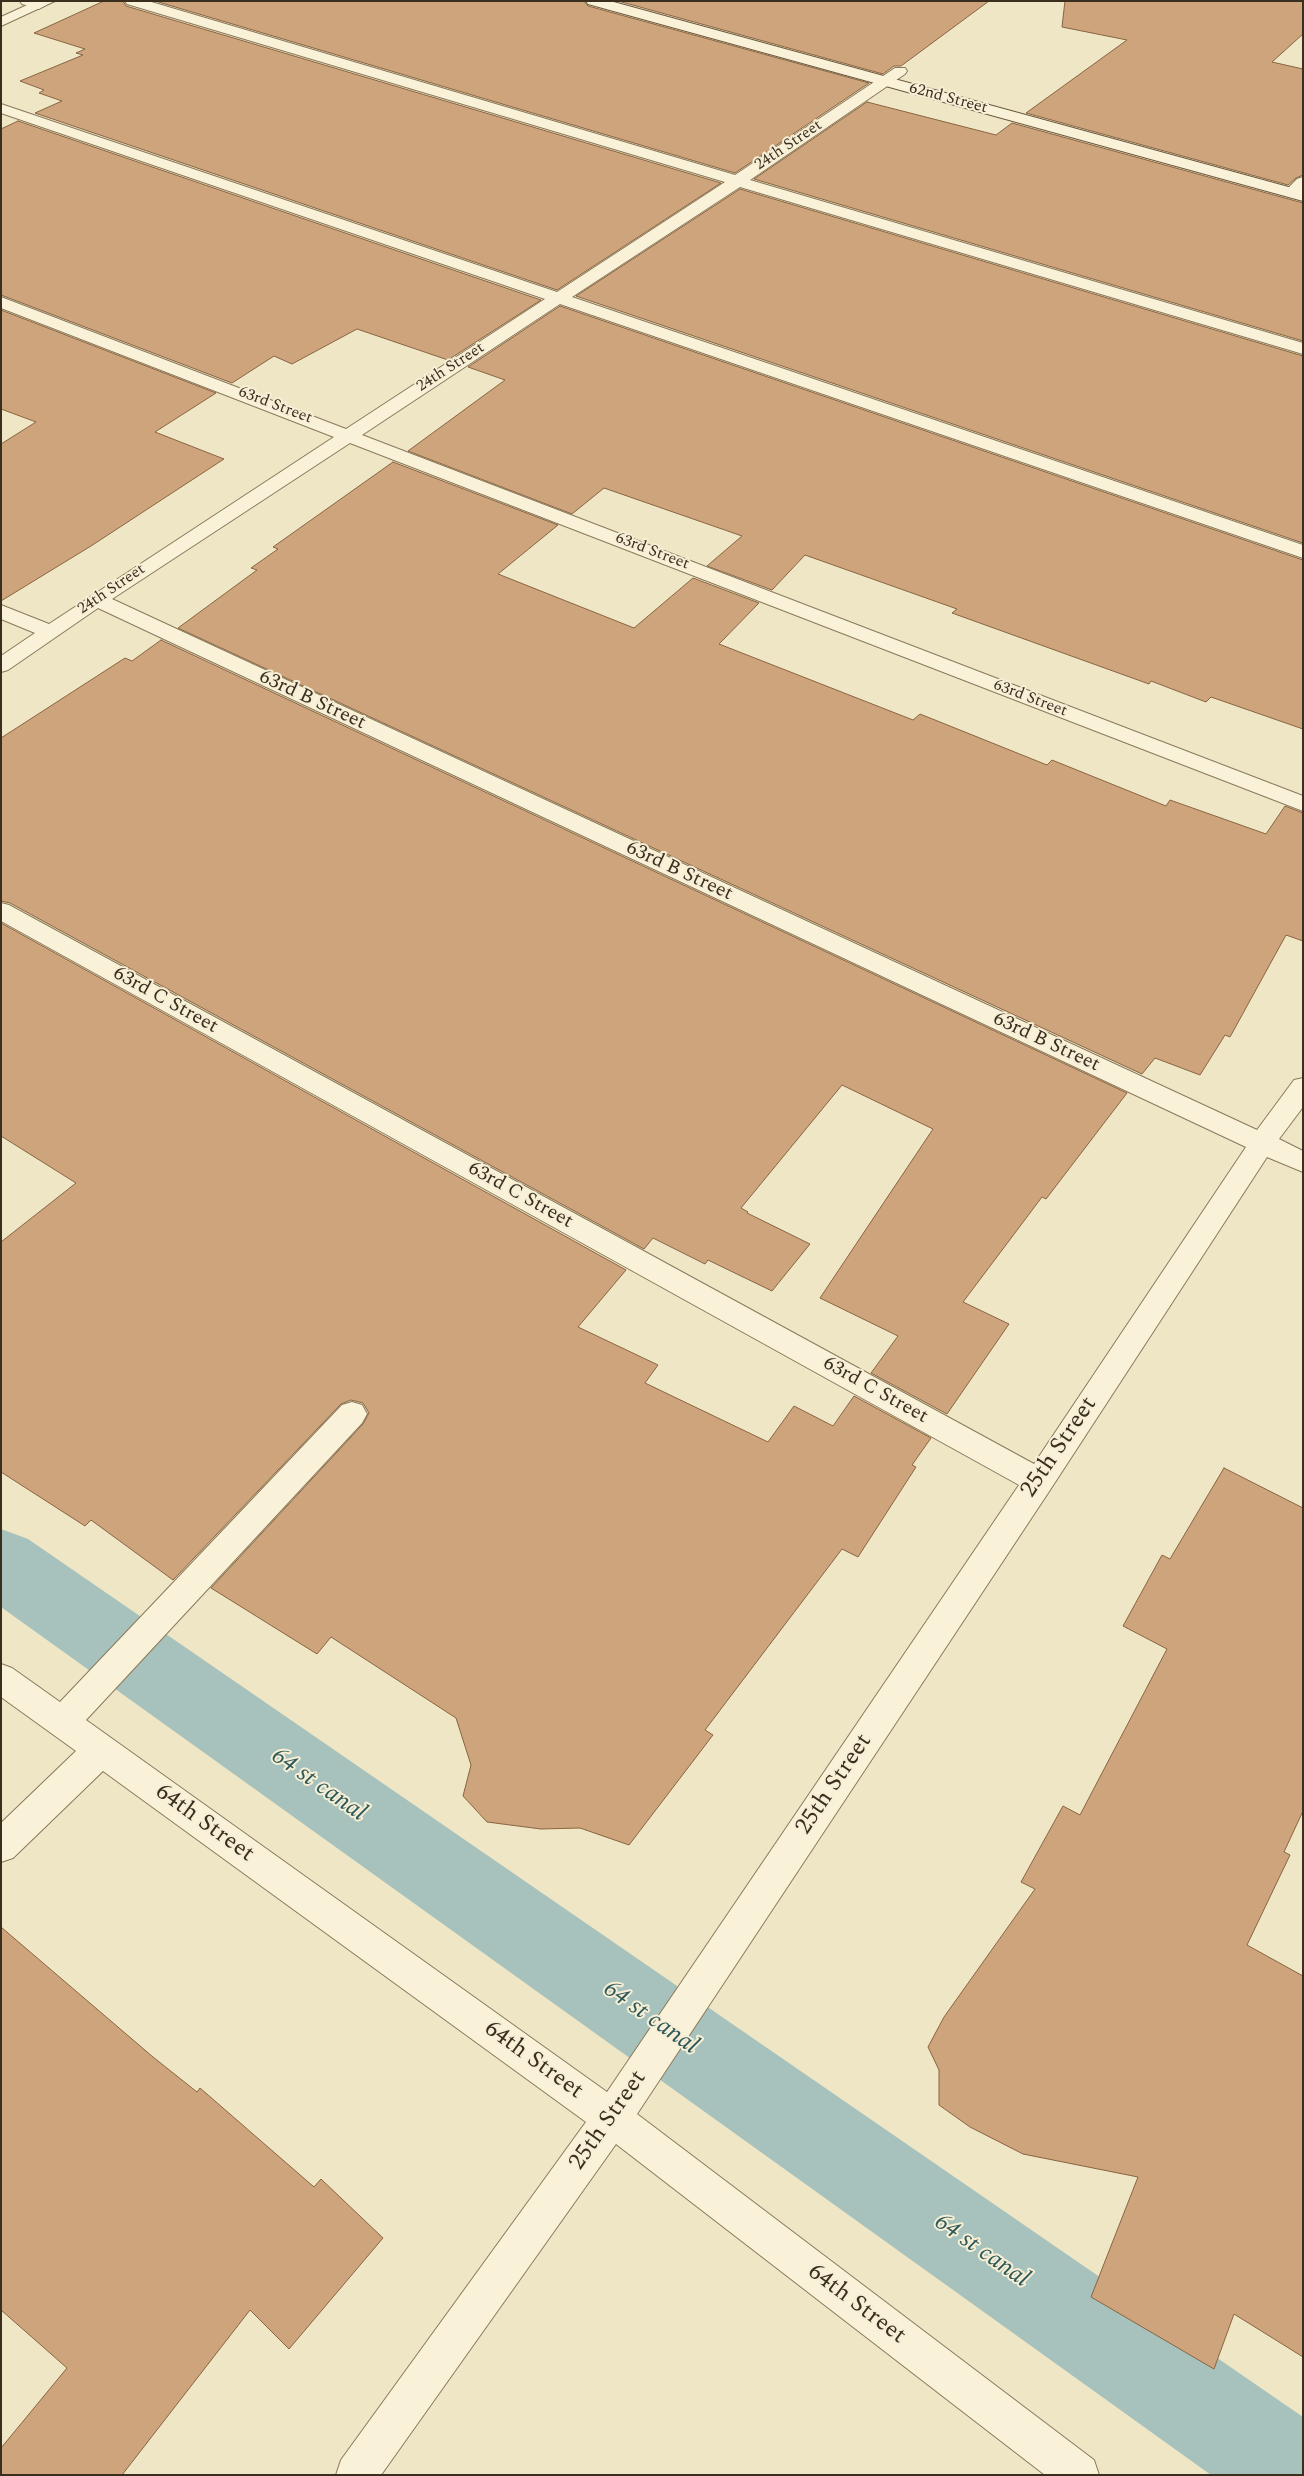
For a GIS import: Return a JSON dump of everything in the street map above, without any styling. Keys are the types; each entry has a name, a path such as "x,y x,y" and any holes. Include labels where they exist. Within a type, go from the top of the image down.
{"street":[{"path":"132,1 1303,349"},
{"name":"62nd Street","path":"592,1 612,3 884,82 1299,185"},
{"name":"62nd Street","path":"641,1 1125,132"},
{"path":"1,22 38,2"},
{"name":"24th Street","path":"1,666 97,600 739,180 900,71"},
{"path":"1,108 1303,552"},
{"name":"63rd Street","path":"1,302 349,434 1303,804"},
{"name":"63rd B Street","path":"97,600 1303,1162"},
{"path":"1,611 51,632"},
{"name":"63rd C Street","path":"1,911 1039,1481"},
{"name":"25th Street","path":"356,2475 612,2118 1039,1481 1262,1143 1303,1088"},
{"path":"63,1722 110,1668 138,1642 352,1414"},
{"name":"64th Street","path":"1,1678 612,2118 1079,2475"},
{"path":"1,1846 101,1750"}],"building":[{"path":"104,1 123,1 126,6 721,183 557,290 35,113 62,101 39,93 44,90 20,81 83,55 76,53 85,49 34,33"},
{"path":"155,1 584,1 588,6 869,83 735,173"},
{"path":"618,1 989,1 901,66 894,66 883,74"},
{"path":"1065,1 1303,1 1303,34 1272,62 1303,69 1303,175 1288,185 1026,113 1127,40 1062,27"},
{"path":"867,102 996,135 1012,123 1303,203 1303,341 754,179"},
{"path":"18,121 541,300 448,360 357,329 292,364 274,356 232,383 1,295 1,129"},
{"path":"740,189 1303,356 1303,543 576,296"},
{"path":"560,306 1303,560 1303,729 1211,697 1206,702 1151,681 1149,684 952,613 957,609 805,555 772,590 707,566 742,536 604,488 572,514 408,451 505,380 468,367"},
{"path":"1,310 216,393 155,432 224,459 91,546 1,601 1,444 36,422 1,409"},
{"path":"393,462 558,525 498,574 634,628 693,578 759,603 719,644 913,720 920,714 1047,765 1052,760 1166,806 1170,800 1266,834 1285,806 1303,813 1303,941 1286,935 1230,1037 1225,1035 1200,1075 1155,1058 1142,1074 178,628 257,570 251,568 278,549 273,547"},
{"path":"161,640 1127,1093 1046,1199 1042,1197 963,1302 1009,1324 947,1414 871,1373 898,1336 820,1298 933,1129 842,1085 741,1208 747,1213 810,1244 772,1291 708,1260 705,1264 653,1238 644,1249 10,903 1,901 1,738 125,658 132,661"},
{"path":"1,923 626,1270 578,1327 658,1365 645,1383 768,1442 794,1406 833,1426 854,1396 931,1438 912,1465 916,1467 858,1557 842,1549 705,1730 713,1735 629,1845 580,1828 541,1829 487,1822 463,1796 471,1765 456,1718 331,1637 317,1654 211,1588 363,1424 369,1413 363,1403 351,1400 341,1404 173,1580 91,1520 85,1526 1,1472 1,1242 76,1183 1,1136"},
{"path":"1224,1468 1303,1508 1303,1811 1284,1852 1290,1855 1247,1945 1303,1976 1303,2357 1234,2314 1214,2369 1091,2297 1138,2177 1023,2154 970,2127 939,2105 939,2070 928,2047 944,2017 1035,1889 1021,1882 1063,1806 1080,1815 1167,1649 1123,1626 1162,1555 1170,1559"},
{"path":"1,1927 153,2057 197,2092 200,2088 314,2187 321,2179 383,2238 289,2349 250,2310 122,2475 1,2475 1,2448 67,2368 1,2310"}],"waterway":[{"name":"64 st canal","path":"1,1563 1298,2475"}]}
